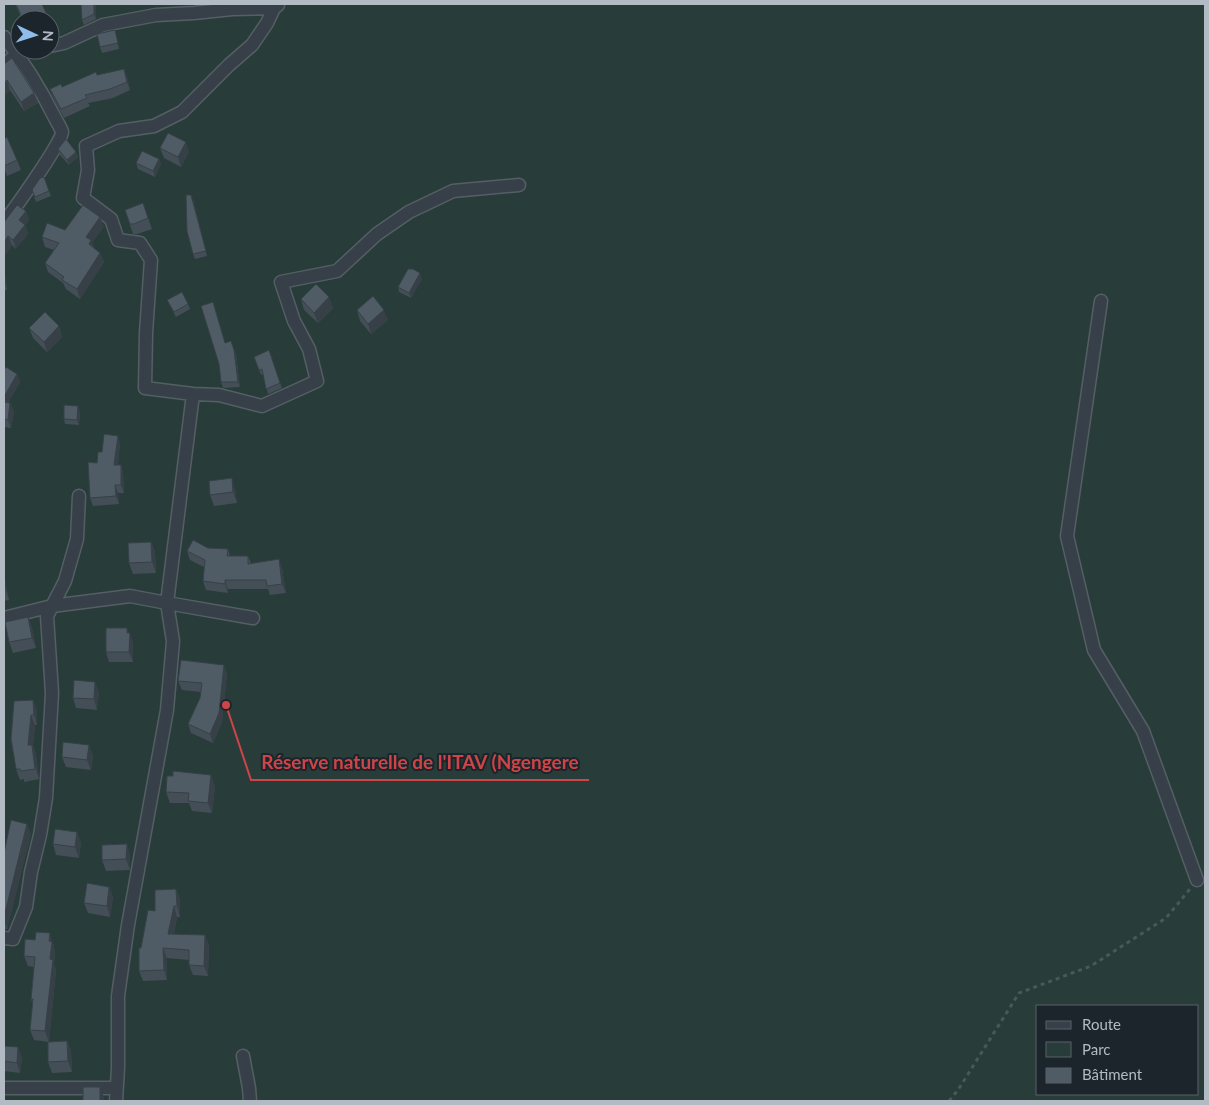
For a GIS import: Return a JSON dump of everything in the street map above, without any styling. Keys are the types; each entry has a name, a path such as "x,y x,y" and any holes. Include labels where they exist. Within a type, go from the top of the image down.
{"street":[{"path":"60,44 104,25 156,15 277,6"},
{"path":"277,6 252,45 182,112 154,126 120,131 86,146 88,170 83,198 111,219 118,240 140,243 151,260 146,333 145,388 219,395 262,406 316,381 310,349 294,321 281,282 337,272 377,234 409,212 453,190 519,186"},
{"path":"5,218 59,142 62,132 21,60"},
{"path":"1102,301 1067,536 1094,650 1143,731 1198,880"},
{"path":"4,1088 116,1095 120,987 128,925 167,710 172,641 167,604 193,394"},
{"path":"4,938 13,938 26,906 45,807 52,693 47,616 65,581 78,539 79,496"},
{"path":"4,618 52,606 130,596 253,618"},
{"path":"243,1056 250,1101"}],"path":[{"path":"949,1101 1020,993 1091,966 1166,918 1198,880"}],"green space":[{"path":"4,4 1205,4 1205,1101 4,1101"}],"building":[{"path":"16,4 42,4 45,10 19,10"},
{"path":"81,4 94,4 94,14 82,20"},
{"path":"115,30 118,43 100,47 97,34"},
{"path":"10,60 13,60 34,93 21,102 7,80 4,84 4,64"},
{"path":"124,69 127,82 110,89 85,95 87,98 61,109 50,89 61,84 62,87 96,72 97,75"},
{"path":"168,133 186,142 178,157 160,148"},
{"path":"7,137 17,160 4,166 4,139"},
{"path":"66,139 76,152 67,160 58,149"},
{"path":"142,151 159,159 153,171 136,163"},
{"path":"44,177 49,191 35,197 32,190 40,178"},
{"path":"186,195 191,195 206,251 193,254 187,231"},
{"path":"143,203 148,218 130,224 125,210"},
{"path":"17,205 26,211 19,220 25,225 13,240 8,236 4,243 4,222"},
{"path":"83,205 100,217 86,237 91,240 89,244 100,253 77,289 62,280 64,277 45,263 59,243 42,237 47,223 65,230"},
{"path":"408,269 413,269 420,273 409,293 398,287"},
{"path":"316,284 329,297 314,313 301,299"},
{"path":"182,292 188,304 174,312 167,300"},
{"path":"373,296 384,310 368,324 357,310"},
{"path":"213,302 225,343 231,341 234,350 238,382 221,382 219,364 201,306"},
{"path":"45,312 59,326 44,342 29,328"},
{"path":"269,350 280,383 266,389 262,369 259,370 254,357"},
{"path":"6,367 17,374 4,397 4,370"},
{"path":"4,402 10,403 8,420 4,419"},
{"path":"64,405 78,406 77,420 64,419"},
{"path":"104,434 118,436 114,465 121,465 121,485 115,485 116,496 90,498 88,462 97,463 98,452 102,452"},
{"path":"232,478 233,492 210,495 209,481"},
{"path":"193,540 208,548 228,549 227,556 248,556 248,564 279,559 282,584 267,586 266,580 225,580 225,584 203,581 205,560 187,551"},
{"path":"151,542 152,562 129,563 128,543"},
{"path":"28,617 32,638 9,642 5,622"},
{"path":"106,628 127,628 127,633 130,633 129,652 106,652"},
{"path":"181,660 224,665 219,713 210,734 188,724 200,698 202,683 178,681"},
{"path":"74,680 95,682 94,699 73,698"},
{"path":"33,700 34,715 31,715 28,745 32,745 35,769 21,771 16,769 11,739 14,701"},
{"path":"63,742 89,745 87,760 62,757"},
{"path":"173,771 211,775 208,803 188,801 189,793 166,792 167,776 173,776"},
{"path":"11,820 27,824 4,917 4,853"},
{"path":"55,829 77,832 75,847 53,844"},
{"path":"127,844 126,859 102,860 102,845"},
{"path":"87,883 109,887 107,906 84,903"},
{"path":"176,889 177,906 174,906 168,934 205,935 204,966 189,965 189,950 163,948 164,970 139,971 139,948 141,948 148,910 155,911 155,890"},
{"path":"36,932 50,933 49,941 52,942 50,959 53,960 45,1031 30,1030 35,957 24,956 25,939 35,940"},
{"path":"67,1041 68,1061 48,1062 48,1042"},
{"path":"4,1046 18,1047 17,1063 4,1061"},
{"path":"83,1087 100,1087 100,1101 83,1101"}],"place":[{"name":"Réserve naturelle de l'ITAV (Ngengere","path":"226,705"}]}
